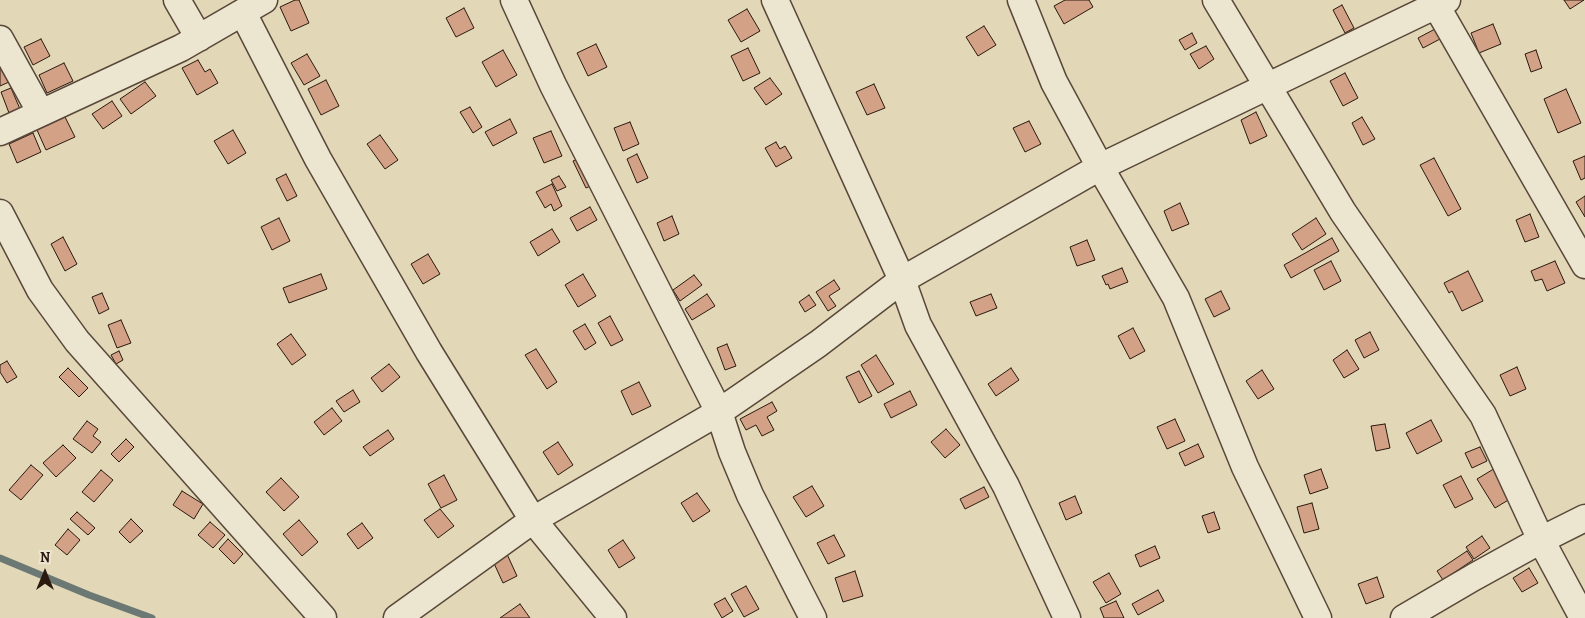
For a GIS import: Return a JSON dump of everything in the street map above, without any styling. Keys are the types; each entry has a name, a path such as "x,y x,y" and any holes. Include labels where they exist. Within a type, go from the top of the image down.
{"street":[{"path":"178,0 199,38"},
{"path":"514,0 554,85 719,412 732,452 750,495 813,618"},
{"path":"775,0 902,280 918,325 1006,486 1067,618"},
{"path":"1021,0 1054,82 1100,168 1176,298 1245,467 1318,618"},
{"path":"1216,0 1342,212 1483,414 1541,540 1583,618"},
{"path":"397,618 533,520 719,412 818,344 902,280 1100,168 1438,2 1585,265"},
{"path":"0,132 181,48 253,6 323,168 429,352 533,520 613,618"},
{"path":"0,39 40,113"},
{"path":"0,213 40,290 78,341 323,618"},
{"path":"1404,618 1474,576 1585,518"}],"building":[{"path":"299,0 309,23 291,31 280,7"},
{"path":"1065,0 1089,0 1093,7 1064,24 1054,6"},
{"path":"1564,0 1584,0 1570,9"},
{"path":"1342,5 1354,28 1345,33 1333,10"},
{"path":"464,8 474,28 456,37 446,18"},
{"path":"747,9 760,31 741,42 728,20"},
{"path":"1493,24 1501,44 1479,53 1471,33"},
{"path":"984,26 996,45 978,56 966,37"},
{"path":"1435,29 1440,39 1423,48 1418,38"},
{"path":"1192,33 1197,43 1185,50 1179,40"},
{"path":"41,39 50,56 33,65 24,47"},
{"path":"596,44 607,67 588,76 577,53"},
{"path":"1206,46 1214,59 1199,69 1190,54"},
{"path":"748,48 760,73 743,81 731,56"},
{"path":"503,50 517,75 496,87 482,62"},
{"path":"1536,50 1542,68 1531,72 1525,54"},
{"path":"307,54 320,76 304,85 291,63"},
{"path":"198,60 205,72 210,69 218,83 197,95 182,68"},
{"path":"0,62 9,82 0,86"},
{"path":"64,63 73,81 47,93 39,75"},
{"path":"1345,73 1358,98 1343,106 1330,81"},
{"path":"770,78 782,94 766,105 754,88"},
{"path":"326,80 339,106 321,115 308,89"},
{"path":"145,82 156,96 131,114 120,99"},
{"path":"874,84 885,108 867,115 856,92"},
{"path":"11,88 20,109 9,113 1,92"},
{"path":"1566,89 1581,123 1558,133 1544,99"},
{"path":"112,101 122,116 103,129 92,114"},
{"path":"470,107 482,127 473,133 460,112"},
{"path":"1256,112 1267,136 1250,144 1241,120"},
{"path":"65,117 75,137 46,150 37,130"},
{"path":"1362,117 1375,139 1363,145 1352,123"},
{"path":"510,119 517,133 493,146 485,132"},
{"path":"1029,121 1041,144 1025,152 1013,128"},
{"path":"630,122 639,144 623,151 614,128"},
{"path":"233,130 246,153 228,164 214,141"},
{"path":"551,131 562,156 544,163 533,138"},
{"path":"33,133 41,152 17,163 9,144"},
{"path":"380,135 398,160 385,169 367,144"},
{"path":"776,142 780,149 785,146 792,158 776,167 765,148"},
{"path":"637,154 648,178 637,183 627,159"},
{"path":"1585,156 1585,178 1581,180 1573,161"},
{"path":"580,158 597,183 586,188 573,161"},
{"path":"1434,158 1461,209 1448,216 1420,165"},
{"path":"286,174 297,196 287,201 276,179"},
{"path":"559,176 566,187 557,191 551,180"},
{"path":"552,184 562,206 554,211 551,204 545,208 536,192"},
{"path":"1585,196 1585,217 1576,202"},
{"path":"1180,203 1189,224 1172,231 1164,211"},
{"path":"590,207 597,220 577,231 570,218"},
{"path":"1530,214 1539,237 1525,242 1516,220"},
{"path":"672,216 679,234 664,241 657,223"},
{"path":"279,218 290,241 272,250 261,227"},
{"path":"1316,218 1326,234 1302,250 1292,234"},
{"path":"552,229 560,242 538,256 530,242"},
{"path":"63,237 77,264 65,271 51,244"},
{"path":"1332,238 1339,251 1291,278 1284,265"},
{"path":"1087,240 1095,260 1077,266 1070,247"},
{"path":"428,254 440,274 423,284 411,264"},
{"path":"1331,261 1341,281 1324,290 1314,270"},
{"path":"1555,261 1565,283 1547,291 1542,279 1535,281 1531,271"},
{"path":"1122,268 1128,282 1110,289 1102,276"},
{"path":"1468,271 1483,301 1462,311 1452,291 1449,293 1444,283"},
{"path":"321,274 327,289 289,303 283,288"},
{"path":"583,274 596,296 578,307 565,285"},
{"path":"694,275 702,285 680,301 673,290"},
{"path":"834,280 840,289 829,296 836,306 828,311 816,292"},
{"path":"1221,291 1230,309 1214,317 1205,299"},
{"path":"102,293 109,309 99,314 92,297"},
{"path":"707,294 715,306 692,320 685,309"},
{"path":"991,294 997,308 976,316 970,302"},
{"path":"809,295 816,305 805,312 799,302"},
{"path":"610,316 623,340 611,346 598,323"},
{"path":"121,320 131,343 117,348 108,325"},
{"path":"585,324 596,343 585,350 573,331"},
{"path":"1133,328 1145,351 1130,359 1118,336"},
{"path":"1370,332 1379,350 1364,358 1355,340"},
{"path":"291,334 306,355 292,365 277,344"},
{"path":"727,344 736,366 725,370 717,348"},
{"path":"536,349 557,382 547,389 525,355"},
{"path":"1347,350 1359,369 1344,378 1333,360"},
{"path":"119,351 123,360 116,364 111,355"},
{"path":"876,355 894,384 878,393 861,365"},
{"path":"7,361 17,377 7,383 0,372 0,365"},
{"path":"389,364 400,377 382,392 371,378"},
{"path":"1517,367 1526,389 1510,396 1500,375"},
{"path":"68,368 88,388 79,397 59,377"},
{"path":"1011,368 1019,380 996,396 988,384"},
{"path":"1262,370 1274,389 1258,399 1246,381"},
{"path":"859,371 872,396 859,403 846,377"},
{"path":"639,382 651,406 632,415 621,391"},
{"path":"353,390 360,402 344,412 336,401"},
{"path":"910,391 917,405 891,418 884,404"},
{"path":"772,402 777,411 767,417 774,430 762,436 756,425 746,430 740,419"},
{"path":"332,408 342,421 324,435 314,422"},
{"path":"1175,419 1185,441 1167,449 1157,427"},
{"path":"1431,420 1442,441 1417,454 1406,433"},
{"path":"87,421 98,429 93,436 101,442 92,453 73,439"},
{"path":"1385,424 1390,448 1376,451 1371,426"},
{"path":"946,429 960,445 945,458 931,442"},
{"path":"388,430 394,439 370,456 363,447"},
{"path":"126,439 134,447 119,462 111,454"},
{"path":"558,442 573,465 558,475 543,452"},
{"path":"1198,444 1204,457 1185,466 1179,453"},
{"path":"63,445 76,458 56,477 43,463"},
{"path":"1480,447 1487,461 1472,468 1465,453"},
{"path":"31,465 43,475 21,500 9,490"},
{"path":"1497,467 1515,496 1495,508 1477,479"},
{"path":"1321,469 1328,488 1310,494 1304,475"},
{"path":"101,470 113,480 94,502 82,492"},
{"path":"444,475 457,500 441,508 428,484"},
{"path":"1461,476 1473,499 1455,508 1443,485"},
{"path":"281,478 299,497 284,511 266,492"},
{"path":"812,486 824,506 806,517 793,497"},
{"path":"984,487 989,497 965,509 960,499"},
{"path":"182,491 203,504 194,519 173,505"},
{"path":"697,493 710,511 693,522 681,503"},
{"path":"1075,496 1082,513 1066,520 1059,503"},
{"path":"1312,503 1319,529 1304,533 1297,507"},
{"path":"440,509 454,526 438,538 424,520"},
{"path":"77,512 95,528 88,535 70,519"},
{"path":"1214,512 1220,529 1208,533 1202,516"},
{"path":"131,519 143,531 130,543 119,532"},
{"path":"299,520 318,542 302,556 283,534"},
{"path":"210,522 225,535 213,548 198,535"},
{"path":"362,523 373,538 358,549 347,534"},
{"path":"68,529 80,540 67,555 55,545"},
{"path":"834,535 845,556 828,564 817,543"},
{"path":"1482,536 1490,548 1474,559 1466,547"},
{"path":"228,539 243,554 234,564 219,549"},
{"path":"623,540 635,558 619,568 608,550"},
{"path":"1155,546 1160,558 1140,567 1135,555"},
{"path":"1467,551 1473,560 1443,580 1437,571"},
{"path":"506,552 517,576 503,583 492,559"},
{"path":"1529,568 1538,583 1522,592 1513,578"},
{"path":"855,571 863,596 843,602 835,578"},
{"path":"1109,573 1121,594 1106,603 1093,582"},
{"path":"1377,577 1384,597 1366,604 1358,584"},
{"path":"746,586 759,609 744,617 731,594"},
{"path":"1158,590 1164,601 1138,615 1132,604"},
{"path":"725,598 733,611 722,618 714,604"},
{"path":"1116,601 1124,618 1104,618 1100,608"},
{"path":"520,604 530,618 500,618"}],"waterway":[{"path":"0,558 89,595 152,618"}]}
